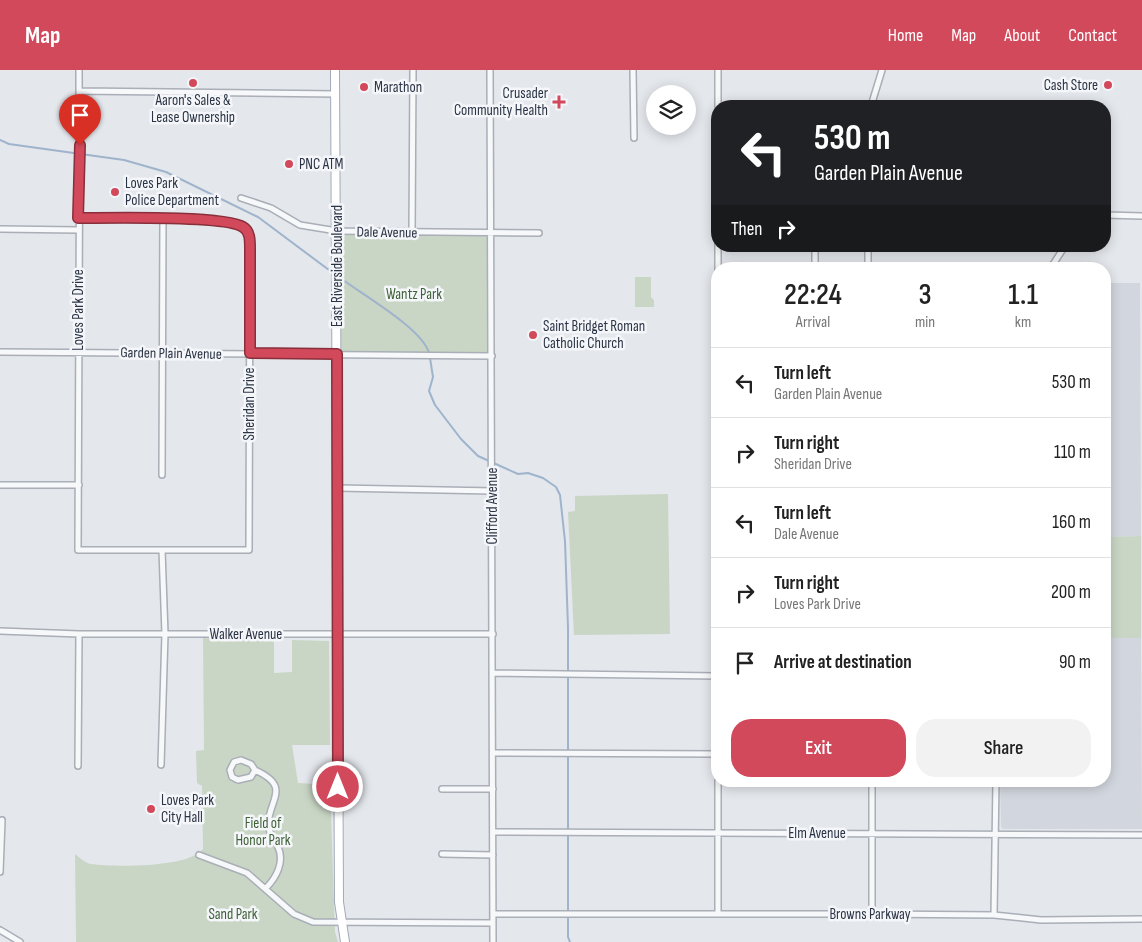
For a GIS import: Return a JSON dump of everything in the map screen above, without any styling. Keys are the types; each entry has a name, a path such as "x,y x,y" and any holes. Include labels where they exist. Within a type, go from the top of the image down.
{"main road":[{"name":"East Riverside Boulevard","path":"335,70 339,902 341,923 346,942"}],"street":[{"name":"Loves Park Drive","path":"79,70 78,550 162,550"},
{"path":"412,232 413,70"},
{"name":"Clifford Avenue","path":"490,70 493,942"},
{"path":"633,70 634,138"},
{"path":"718,70 718,100"},
{"path":"873,100 882,70"},
{"path":"79,91 336,94"},
{"name":"Dale Avenue","path":"242,198 271,208 300,225 337,231 539,233"},
{"path":"1111,215 1142,216"},
{"path":"78,218 163,218 162,475"},
{"name":"Sheridan Drive","path":"162,550 248,550 250,353 250,248 245,228 229,222 163,218"},
{"path":"0,230 78,230"},
{"name":"Garden Plain Avenue","path":"0,352 78,351 162,354 250,353 492,356"},
{"path":"0,485 78,485"},
{"path":"338,488 492,491"},
{"path":"161,765 165,634 162,550"},
{"name":"Walker Avenue","path":"0,631 78,634 492,634"},
{"path":"78,634 78,766"},
{"path":"493,673 711,676"},
{"path":"493,753 711,754"},
{"path":"255,770 251,777 242,780 234,779 230,773 231,766 241,760 251,764 255,770 273,782 276,794 268,825 280,850 281,861 276,875 266,888"},
{"path":"718,787 718,914"},
{"path":"872,787 872,914"},
{"path":"994,916 996,787"},
{"path":"442,789 493,789"},
{"path":"0,872 2,820"},
{"name":"Elm Avenue","path":"493,832 1142,835"},
{"path":"442,854 493,855"},
{"path":"198,855 238,868 266,888 294,914 313,922 493,923"},
{"name":"Browns Parkway","path":"493,914 872,914 994,916 1041,920 1142,919"},
{"path":"0,930 20,942"}],"shaded area":[{"path":"1111,283 1140,283 1141,536 1111,537"},
{"path":"1111,638 1141,638 1142,829 1003,829 1001,827 1000,787 1111,787"}],"green space":[{"name":"Wantz Park","path":"337,231 490,234 492,356 337,354"},
{"path":"635,277 651,277 651,297 654,300 654,307 635,307"},
{"path":"668,494 670,634 574,635 568,512 575,511 575,496"},
{"path":"1141,536 1141,638 1111,638 1111,537"},
{"name":"Field of Honor Park","path":"203,638 274,639 274,673 292,672 292,640 329,641 330,745 292,745 298,783 330,785 335,932 338,942 76,942 75,854 91,864 133,866 183,860 203,849 202,786 197,783 196,751 204,750"}],"waterway":[{"path":"0,140 9,144 124,160 166,172 258,217 333,273"},
{"path":"339,277 403,322 424,343 429,353"},
{"path":"430,358 433,377 429,391 435,405 461,439 478,456 518,474 528,473 543,478 556,487 560,495 565,541 568,628 568,937 570,942"}],"place":[{"name":"Aaron's Sales & Lease Ownership","path":"193,83"},
{"name":"Cash Store","path":"1108,85"},
{"name":"Marathon","path":"364,87"},
{"name":"Crusader Community Health","path":"559,102"},
{"name":"PNC ATM","path":"289,164"},
{"name":"Loves Park Police Department","path":"115,192"},
{"name":"Saint Bridget Roman Catholic Church","path":"533,335"},
{"name":"Loves Park City Hall","path":"151,809"}],"route":[{"path":"80,145 78,218 204,220 236,223 242,226 247,231 250,240 250,353 337,354 338,787"}],"park label":[{"name":"Sand Park","path":"233,914"}]}
